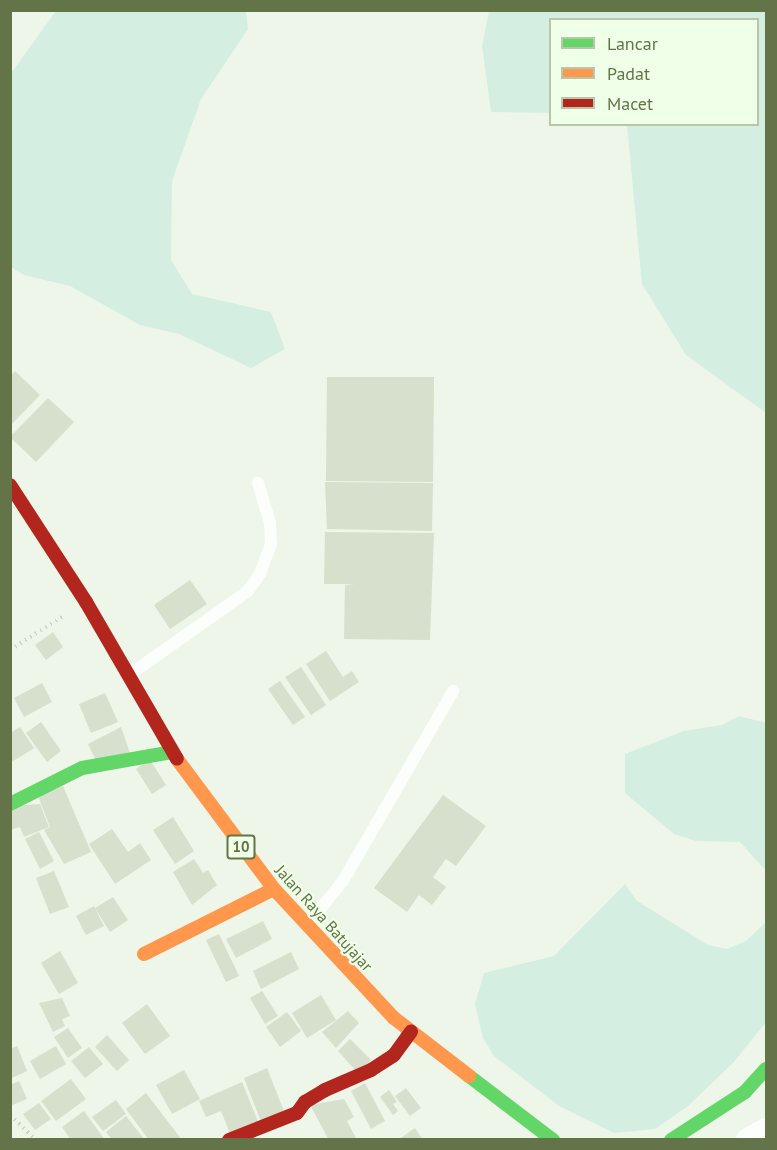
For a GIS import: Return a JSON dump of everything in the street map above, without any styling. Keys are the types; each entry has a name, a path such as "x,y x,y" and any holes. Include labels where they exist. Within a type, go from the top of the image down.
{"main road":[{"name":"Jalan Raya Batujajar","path":"10,485 86,602 172,752 274,889 411,1032 553,1140"},
{"path":"10,804 82,768 172,752"},
{"path":"144,954 274,889"},
{"path":"229,1140 297,1113 306,1102 325,1090 371,1070 394,1055 411,1032"},
{"path":"671,1140 745,1092 766,1069"}],"street":[{"path":"748,1140 766,1130"}],"lane":[{"path":"128,676 248,591 260,574 271,544 270,523 258,483"},
{"path":"307,926 343,881 453,691"}],"path":[{"path":"10,650 86,602"},
{"path":"10,1116 36,1140"}],"green space":[{"path":"56,11 246,11 248,29 201,99 172,181 171,260 192,294 271,312 285,349 251,368 179,334 140,325 70,286 24,275 11,267 11,73"},
{"path":"489,11 766,11 766,413 686,355 642,284 627,126 759,126 759,18 549,18 549,113 491,112 482,46"},
{"path":"739,716 766,723 766,871 740,842 696,841 674,834 625,793 625,754 684,731 722,725"},
{"path":"625,884 637,901 708,945 727,949 746,941 766,922 766,1022 734,1062 688,1106 655,1129 614,1133 559,1106 494,1056 483,1038 475,1004 484,973 554,956"}],"building":[{"path":"15,371 40,395 10,426 10,376"},
{"path":"327,377 434,377 433,482 326,481"},
{"path":"48,398 74,422 36,462 10,437"},
{"path":"325,482 433,483 432,531 327,529"},
{"path":"325,532 434,533 430,640 344,639 345,585 355,584 324,584"},
{"path":"190,580 207,604 170,629 154,605"},
{"path":"53,632 63,647 46,660 35,645"},
{"path":"326,651 343,677 352,671 359,682 330,701 306,664"},
{"path":"301,667 326,705 311,715 285,677"},
{"path":"280,681 305,717 293,725 268,689"},
{"path":"42,683 52,702 24,717 14,698"},
{"path":"105,693 118,722 91,733 79,704"},
{"path":"41,722 61,751 47,762 26,733"},
{"path":"20,727 34,748 10,763 10,733"},
{"path":"121,727 131,756 98,765 88,744"},
{"path":"150,760 166,785 152,794 136,769"},
{"path":"63,786 91,852 64,864 44,830 50,827 38,796"},
{"path":"443,795 486,826 456,866 446,859 433,877 446,887 432,905 419,895 407,912 374,888"},
{"path":"40,804 49,827 24,837 20,827 10,830 10,806"},
{"path":"173,817 194,851 175,864 153,830"},
{"path":"112,829 128,852 140,843 151,860 115,884 89,844"},
{"path":"39,832 54,861 40,869 25,839"},
{"path":"194,859 203,873 208,870 217,885 192,905 173,872"},
{"path":"54,871 69,907 50,914 36,878"},
{"path":"113,897 128,920 110,932 95,908"},
{"path":"94,906 104,926 86,935 76,916"},
{"path":"263,921 272,939 236,958 226,939"},
{"path":"219,934 239,976 226,982 206,940"},
{"path":"60,951 78,983 59,994 41,963"},
{"path":"291,952 299,969 261,989 253,971"},
{"path":"262,991 278,1016 265,1024 250,998"},
{"path":"321,995 336,1020 307,1038 292,1013"},
{"path":"62,998 70,1016 62,1019 65,1026 53,1032 39,1003"},
{"path":"147,1004 170,1036 145,1054 122,1023"},
{"path":"348,1011 359,1023 336,1048 322,1032"},
{"path":"287,1012 301,1031 280,1047 266,1027"},
{"path":"68,1028 82,1048 68,1058 54,1037"},
{"path":"107,1035 129,1060 117,1071 95,1047"},
{"path":"350,1039 371,1060 358,1073 338,1051"},
{"path":"17,1046 27,1071 10,1079 10,1049"},
{"path":"56,1046 66,1064 40,1079 30,1061"},
{"path":"89,1047 103,1064 85,1078 71,1061"},
{"path":"267,1068 285,1114 262,1124 244,1078"},
{"path":"184,1070 200,1099 172,1114 156,1085"},
{"path":"71,1079 86,1099 56,1121 41,1101"},
{"path":"19,1081 27,1099 10,1106 10,1085"},
{"path":"242,1082 259,1124 231,1136 221,1111 206,1117 199,1101"},
{"path":"365,1083 385,1121 371,1129 351,1091"},
{"path":"406,1088 421,1108 410,1116 395,1096"},
{"path":"389,1090 397,1102 393,1104 398,1111 393,1115 380,1097"},
{"path":"146,1093 182,1140 149,1140 126,1109"},
{"path":"344,1099 354,1117 347,1121 357,1140 329,1140 310,1105"},
{"path":"116,1100 126,1114 103,1131 92,1117"},
{"path":"39,1103 51,1119 35,1130 23,1114"},
{"path":"84,1111 105,1140 71,1140 62,1127"},
{"path":"126,1116 145,1140 112,1140 106,1132"},
{"path":"415,1128 423,1140 398,1140"}],"traffic: fast":[{"path":"10,804 82,768 172,752"},
{"path":"671,1140 745,1092 766,1069"},
{"path":"469,1076 553,1140"}],"traffic: slow":[{"path":"177,759 274,889 394,1018 469,1076"},
{"path":"144,954 274,889"}],"traffic: jam":[{"path":"10,485 86,602 177,759"},
{"path":"229,1140 297,1113 305,1102 325,1090 371,1070 394,1055 411,1032"}]}
